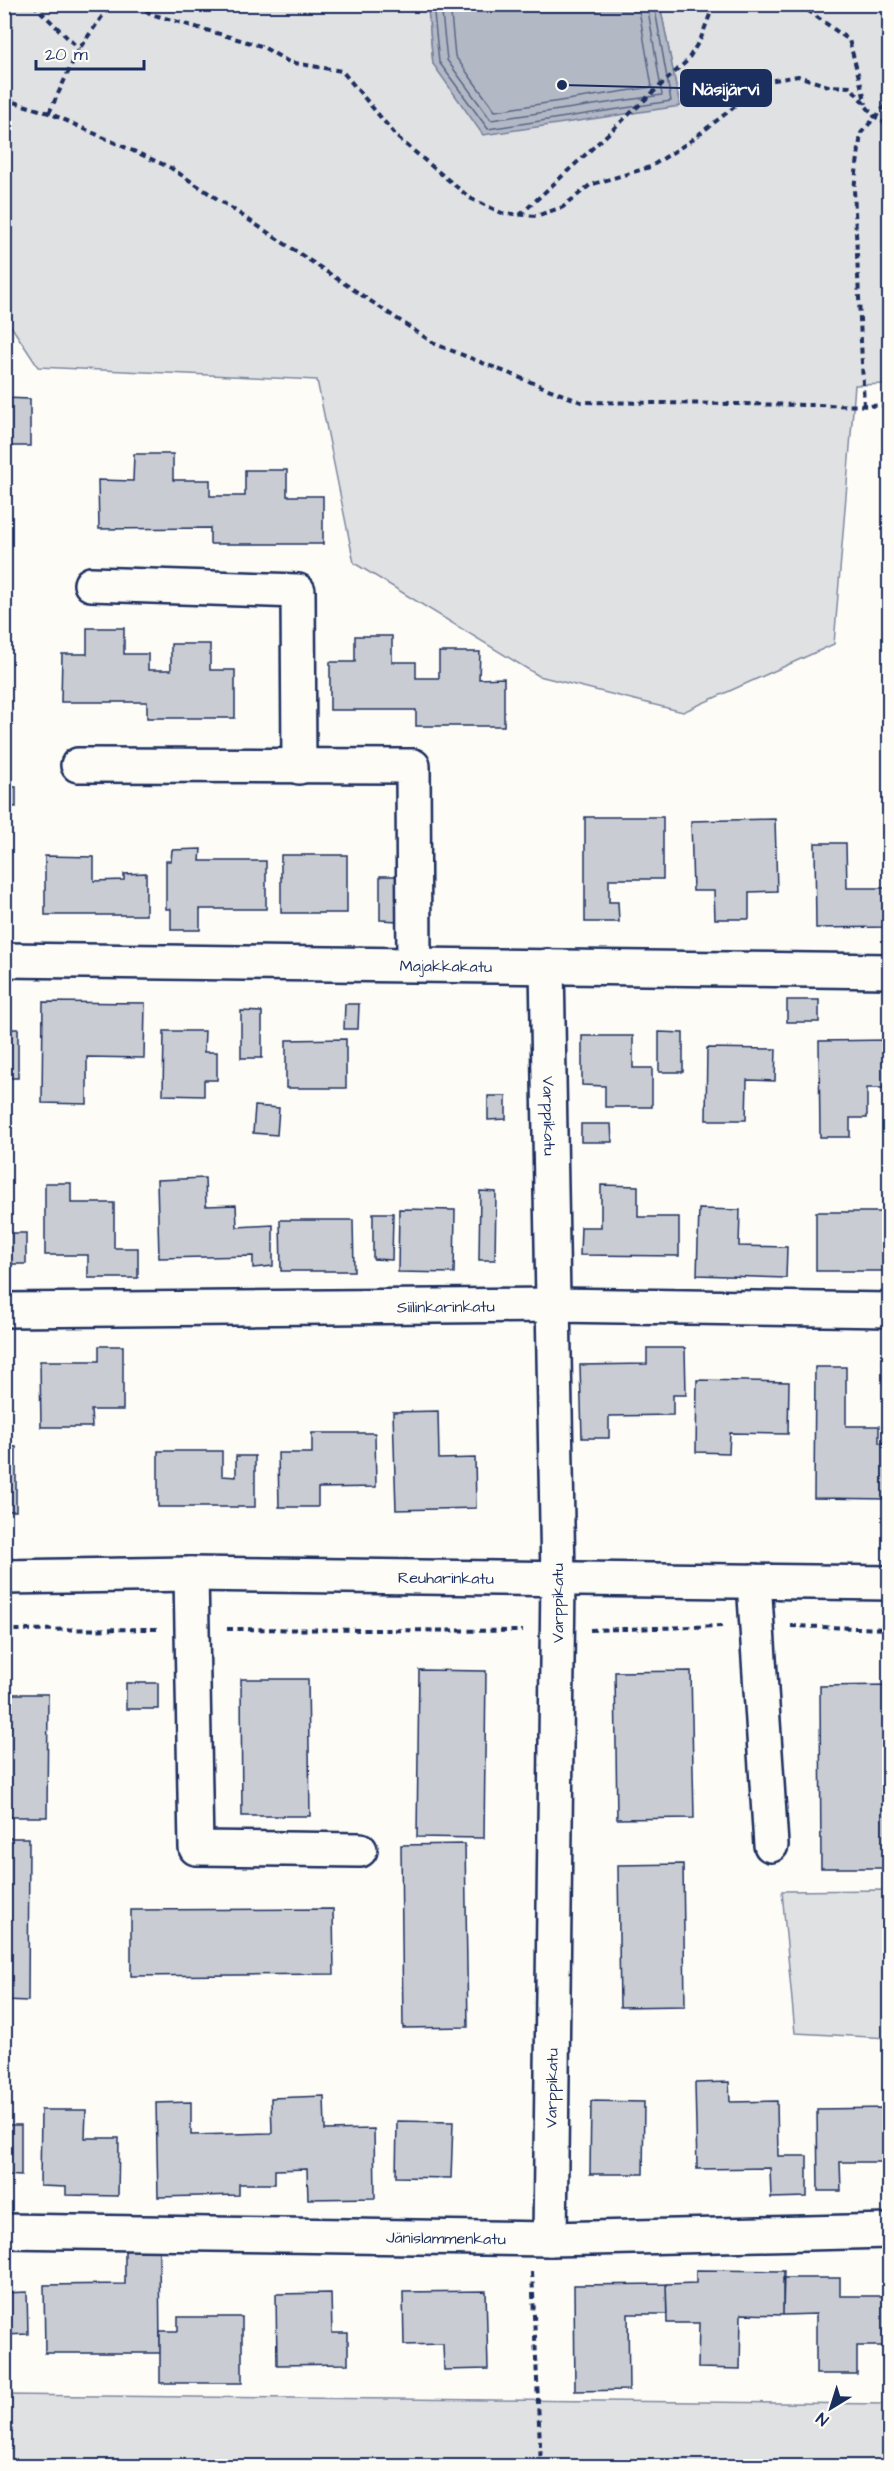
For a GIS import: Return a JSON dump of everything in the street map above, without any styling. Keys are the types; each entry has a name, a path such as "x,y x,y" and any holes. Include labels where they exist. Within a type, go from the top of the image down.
{"street":[{"path":"91,584 298,591 299,767"},
{"path":"78,765 413,766 414,964"},
{"name":"Majakkakatu","path":"4,960 890,971"},
{"name":"Varppikatu","path":"540,2239 558,1579 548,966"},
{"name":"Siilinkarinkatu","path":"4,1310 554,1305 890,1310"},
{"path":"190,1574 196,1848 360,1850"},
{"name":"Reuharinkatu","path":"4,1577 190,1574 890,1583"},
{"path":"754,1581 771,1845"},
{"name":"Jänislammenkatu","path":"4,2231 540,2239 890,2231"}],"path":[{"path":"33,4 79,49"},
{"path":"49,113 79,49 111,4"},
{"path":"137,4 151,14 261,46 289,62 342,71 398,138 470,198 502,213 536,216 563,207 590,184 650,167 688,142 768,81 798,76 828,86 851,87 876,117 890,126"},
{"path":"520,215 687,60 700,38 714,4"},
{"path":"799,4 849,40 866,106"},
{"path":"4,99 49,113 171,168 435,344 581,402 890,406"},
{"path":"864,406 854,189 861,133 890,101"},
{"path":"4,1630 191,1628 557,1631 756,1625 890,1629"},
{"path":"540,2239 541,2466"}],"shaded area":[{"path":"4,5 424,5 428,8 433,64 680,106 660,5 889,5 889,384 855,385 834,644 683,712 539,676 354,563 317,380 38,367 5,317"},
{"path":"889,1890 889,2038 795,2033 782,1891"},
{"path":"4,2395 889,2404 889,2466 5,2466"}],"water":[{"path":"424,5 660,5 680,106 483,135 433,64 428,8"}],"building":[{"path":"4,398 30,399 30,446 4,446"},
{"path":"134,454 173,454 173,480 210,480 210,496 245,496 245,470 287,470 287,496 323,496 323,544 210,544 210,528 99,529 98,480 133,481"},
{"path":"87,628 124,628 124,654 148,654 148,670 171,670 171,644 210,644 210,670 235,670 235,718 147,718 147,702 61,702 62,654 87,654"},
{"path":"355,636 392,636 392,662 416,662 416,678 439,678 439,652 480,652 479,679 504,678 504,726 416,726 416,710 330,710 330,662 355,662"},
{"path":"4,664 7,664 8,704 4,704"},
{"path":"4,787 16,787 16,807 4,806"},
{"path":"585,817 663,817 663,879 609,879 609,902 618,902 619,922 585,922"},
{"path":"775,819 777,891 749,892 749,919 715,919 714,891 693,891 691,821"},
{"path":"815,843 846,843 847,888 890,888 890,927 816,928"},
{"path":"201,849 200,861 266,861 266,909 200,909 200,930 171,930 171,909 166,909 166,861 171,861 172,850"},
{"path":"281,855 347,855 347,913 281,913"},
{"path":"45,856 94,857 94,881 124,880 124,874 146,873 146,915 45,915"},
{"path":"380,876 399,876 399,921 380,920"},
{"path":"787,1000 819,1000 819,1022 787,1022"},
{"path":"43,1002 145,1003 144,1058 87,1057 87,1104 42,1103"},
{"path":"345,1004 359,1004 358,1029 344,1029"},
{"path":"241,1011 262,1012 262,1058 241,1058"},
{"path":"4,1029 18,1029 18,1078 4,1078"},
{"path":"164,1031 205,1031 204,1052 217,1052 217,1080 204,1080 204,1096 163,1095"},
{"path":"659,1032 683,1033 683,1072 659,1072"},
{"path":"582,1036 633,1036 633,1068 652,1068 652,1107 605,1107 605,1086 582,1085"},
{"path":"346,1039 346,1088 286,1088 286,1040"},
{"path":"890,1040 890,1088 867,1088 867,1118 850,1118 850,1137 820,1137 819,1041"},
{"path":"707,1048 776,1049 775,1081 747,1080 746,1120 706,1120"},
{"path":"488,1096 506,1096 506,1119 488,1120"},
{"path":"255,1106 279,1108 277,1135 253,1133"},
{"path":"581,1124 611,1124 612,1142 581,1142"},
{"path":"205,1178 206,1206 236,1205 237,1227 273,1225 273,1266 253,1268 253,1256 159,1258 157,1180"},
{"path":"45,1183 71,1183 71,1203 114,1203 114,1248 138,1248 138,1278 88,1278 88,1255 45,1255"},
{"path":"601,1185 638,1186 638,1217 679,1217 679,1256 580,1255 581,1227 601,1227"},
{"path":"480,1191 496,1192 495,1260 479,1260"},
{"path":"399,1209 455,1210 454,1273 398,1272"},
{"path":"699,1209 740,1210 739,1246 787,1247 786,1278 697,1275"},
{"path":"816,1212 890,1212 890,1271 816,1271"},
{"path":"373,1213 393,1213 392,1260 373,1259"},
{"path":"280,1220 353,1220 354,1271 281,1271"},
{"path":"4,1233 26,1233 26,1264 4,1264"},
{"path":"99,1346 123,1346 123,1410 91,1410 92,1427 41,1427 40,1361 99,1361"},
{"path":"647,1348 685,1348 686,1395 673,1395 673,1415 609,1416 609,1438 582,1438 580,1365 647,1364"},
{"path":"815,1367 846,1367 846,1426 879,1426 879,1443 890,1443 890,1499 814,1498"},
{"path":"697,1380 789,1382 788,1434 730,1433 729,1453 696,1452"},
{"path":"438,1411 439,1459 475,1458 476,1508 396,1510 393,1412"},
{"path":"312,1433 375,1433 376,1487 318,1488 318,1507 279,1507 278,1453 312,1453"},
{"path":"4,1446 16,1447 16,1511 4,1511"},
{"path":"158,1451 222,1451 222,1476 236,1477 236,1456 255,1456 255,1507 158,1507"},
{"path":"419,1670 486,1671 484,1838 417,1837"},
{"path":"691,1671 694,1818 617,1819 615,1672"},
{"path":"241,1679 308,1679 310,1816 242,1816"},
{"path":"126,1683 158,1683 158,1709 126,1709"},
{"path":"890,1685 890,1868 821,1868 820,1686"},
{"path":"4,1694 48,1694 47,1817 4,1817"},
{"path":"4,1838 29,1838 28,2001 4,2000"},
{"path":"465,1844 468,2027 403,2028 401,1845"},
{"path":"683,1864 685,2006 620,2007 618,1865"},
{"path":"333,1909 334,1974 131,1976 131,1910"},
{"path":"729,2082 730,2102 777,2101 778,2156 807,2156 807,2197 771,2198 770,2168 697,2169 695,2083"},
{"path":"324,2096 325,2130 374,2129 375,2198 308,2199 307,2169 275,2170 275,2184 239,2184 239,2195 158,2197 156,2103 191,2102 191,2135 272,2133 271,2098"},
{"path":"591,2101 644,2102 643,2174 590,2174"},
{"path":"890,2108 890,2162 840,2162 841,2191 818,2191 817,2109"},
{"path":"41,2110 86,2110 85,2138 119,2138 118,2196 66,2195 66,2187 40,2186"},
{"path":"397,2121 453,2122 451,2178 396,2177"},
{"path":"4,2125 21,2125 21,2176 4,2175"},
{"path":"125,2250 159,2250 160,2353 45,2353 44,2285 125,2284"},
{"path":"696,2270 784,2271 783,2315 741,2314 740,2369 698,2368 699,2323 667,2323 666,2284 696,2283"},
{"path":"783,2278 840,2278 840,2296 890,2296 890,2346 857,2346 857,2374 816,2374 816,2314 783,2315"},
{"path":"666,2284 667,2314 628,2314 629,2390 575,2391 574,2285"},
{"path":"486,2291 488,2369 444,2370 443,2344 404,2345 403,2292"},
{"path":"27,2292 28,2334 4,2335 4,2293"},
{"path":"331,2293 332,2333 348,2333 348,2364 277,2365 276,2294"},
{"path":"178,2317 242,2317 242,2383 160,2383 160,2331 178,2331"}],"place":[{"name":"Näsijärvi","path":"562,85"}]}
